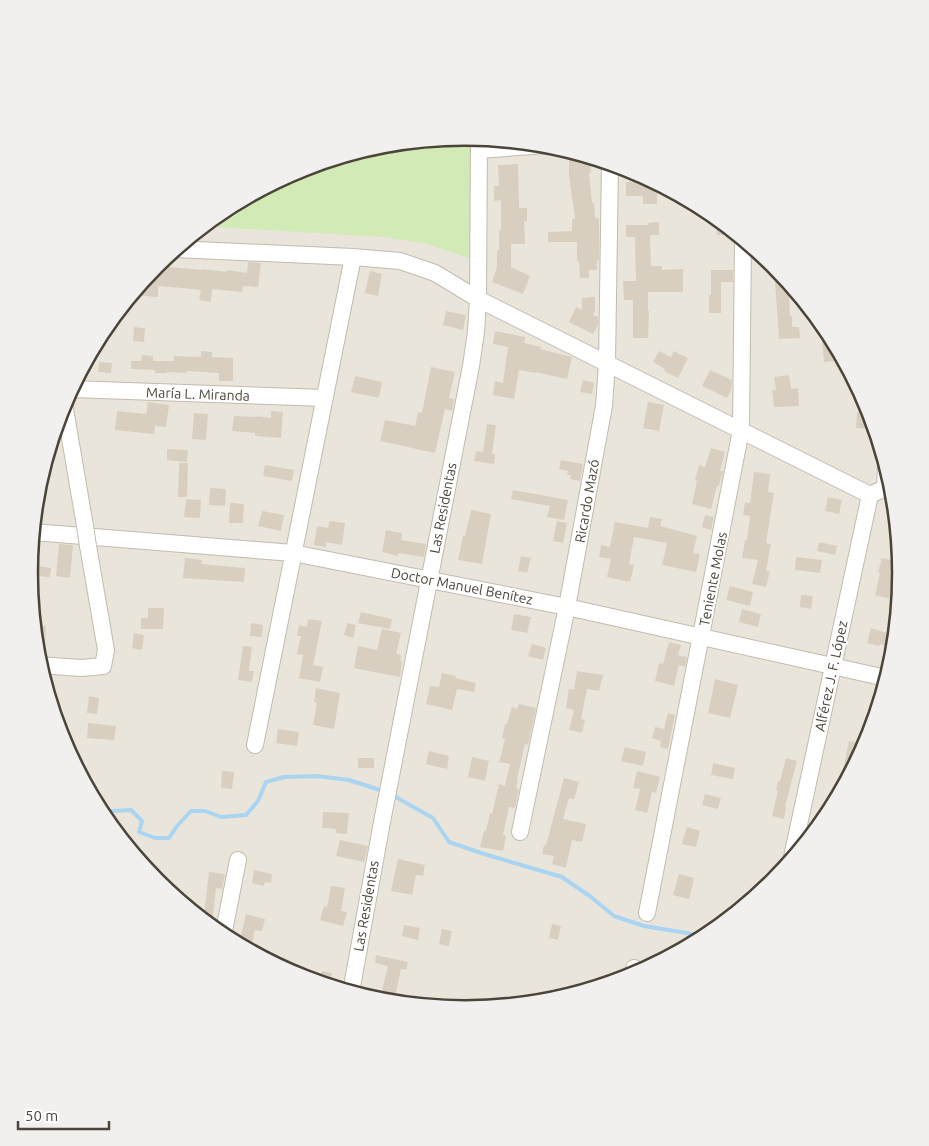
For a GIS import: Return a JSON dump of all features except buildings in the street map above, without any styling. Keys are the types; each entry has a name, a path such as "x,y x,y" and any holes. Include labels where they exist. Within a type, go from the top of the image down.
{"street":[{"name":"Las Residentas","path":"351,984 471,366 478,299 479,147"},
{"name":"Ricardo Mazó","path":"520,832 567,607 604,406 607,363 610,172"},
{"path":"189,247 400,261 436,273 478,299 870,495 883,489"},
{"name":"Teniente Molas","path":"647,913 741,430 743,249"},
{"path":"255,745 353,258"},
{"name":"María L. Miranda","path":"80,389 326,398"},
{"path":"48,666 80,668 103,666 106,650 67,419"},
{"name":"Alférez J. F. López","path":"795,843 870,495"},
{"name":"Doctor Manuel Benítez","path":"39,533 293,553 567,607 879,676"},
{"path":"225,926 238,860"}],"shaded area":[{"path":"437,147 492,147 520,150 548,154 602,169 653,190 678,203 702,218 746,252 786,291 803,313 820,336 847,384 869,436 877,462 888,517 891,545 891,601 888,629 877,684 869,710 859,736 834,787 820,810 786,855 746,894 724,912 678,943 653,956 602,977 575,985 548,992 492,999 464,1000 409,996 381,992 327,977 276,956 251,943 227,928 183,894 143,855 126,833 109,810 82,762 60,710 52,684 41,629 38,601 38,545 41,517 52,462 60,436 70,410 95,359 109,336 143,291 183,252 205,234 251,203 276,190 327,169 354,161 381,154"}],"green space":[{"path":"473,146 475,260 424,243 383,237 215,227 251,203 276,190 327,169 381,154 437,147"}],"waterway":[{"path":"110,812 131,810 142,821 139,832 155,838 169,838 191,811 205,811 221,817 246,815 258,801 266,782 284,777 317,776 349,780 383,791"},
{"path":"392,795 433,818 449,842 562,877 614,916 644,926 692,934"}]}
